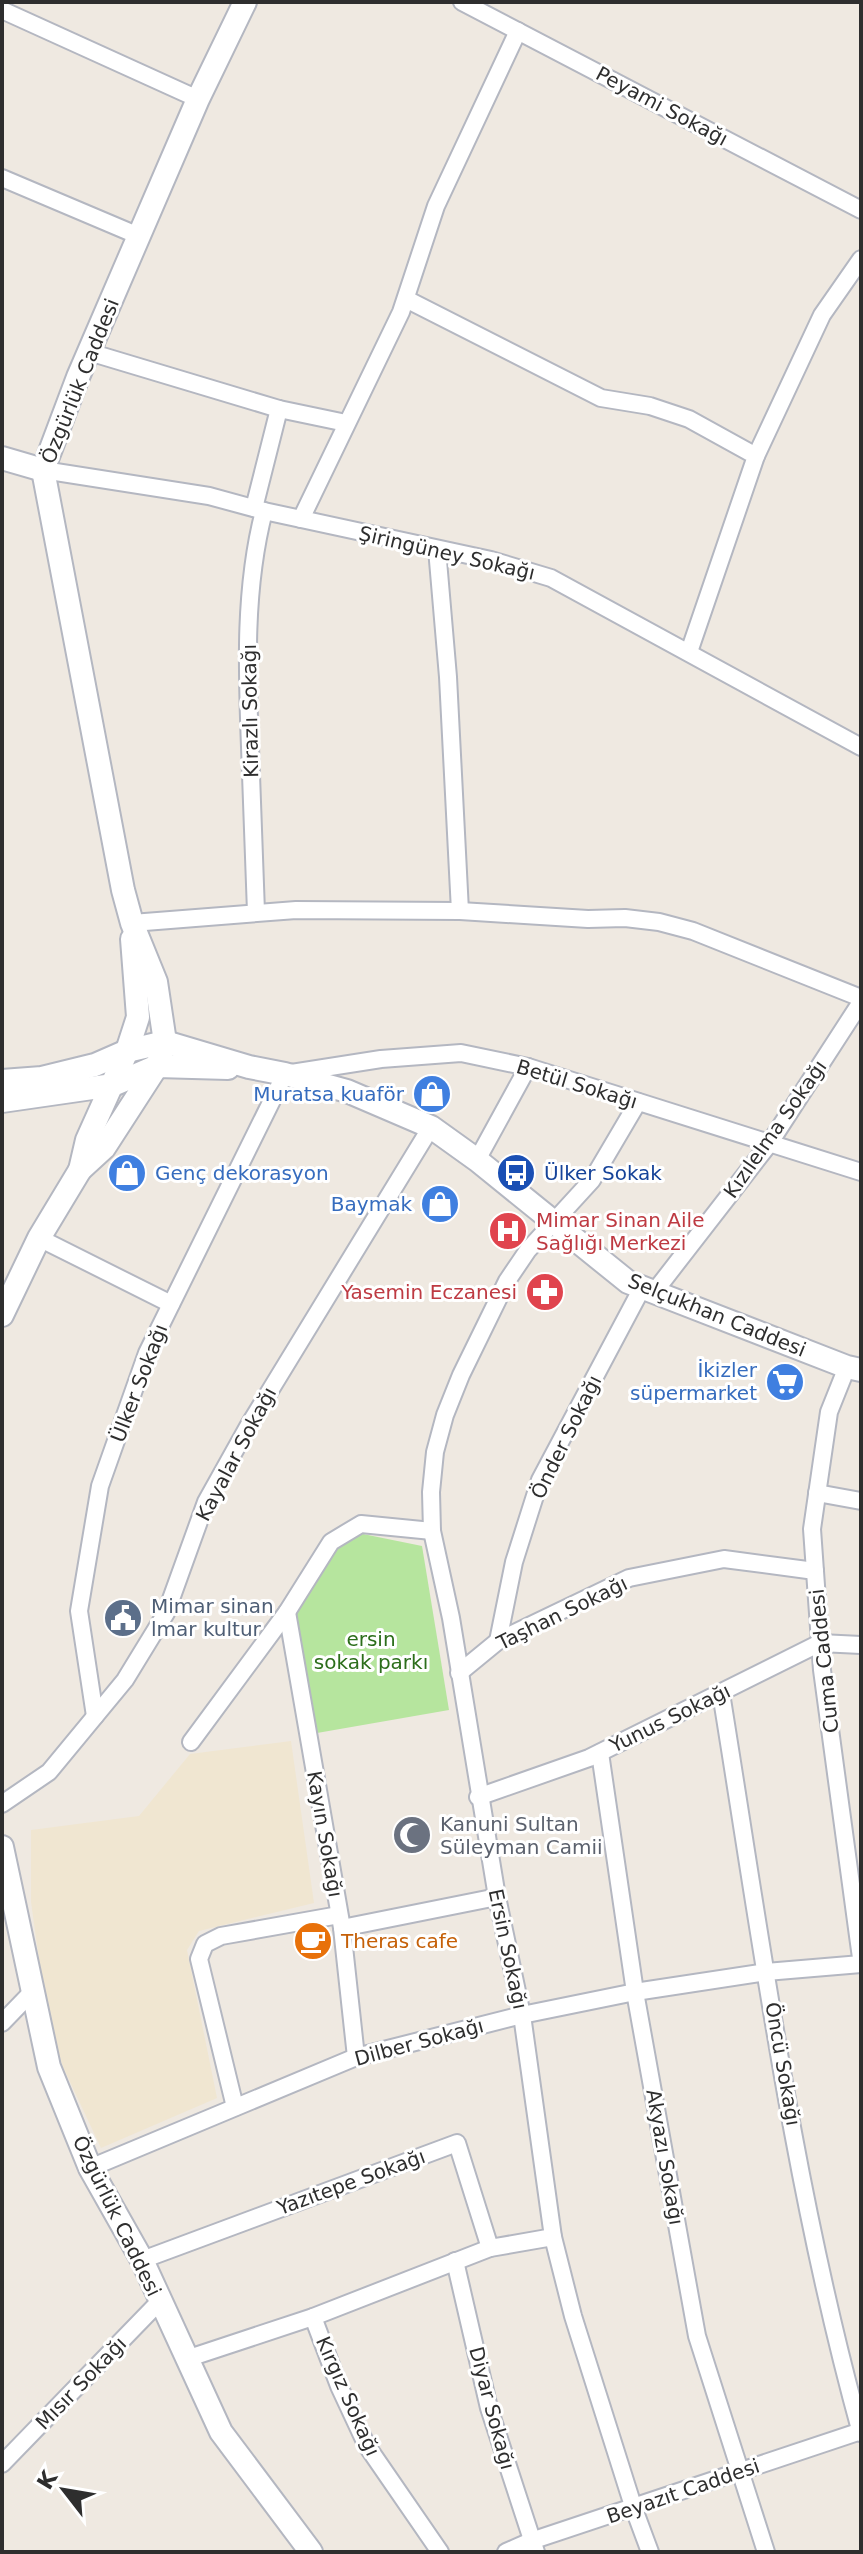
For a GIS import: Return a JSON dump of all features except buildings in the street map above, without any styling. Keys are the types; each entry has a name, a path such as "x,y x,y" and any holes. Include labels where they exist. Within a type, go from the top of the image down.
{"street":[{"name":"Özgürlük Caddesi","path":"2,1315 39,1238 80,1170 104,1148 157,1066 165,1042 156,982 132,923 120,874 43,470 89,352 198,99 245,2"},
{"name":"Peyami Sokağı","path":"462,2 861,210"},
{"path":"2,10 198,99"},
{"path":"301,519 406,299 436,206 518,31"},
{"path":"2,178 139,236"},
{"path":"689,652 756,456 822,315 861,259"},
{"path":"406,299 601,398 650,406 689,419 756,456"},
{"path":"89,352 279,409 346,423"},
{"name":"Kirazlı Sokağı","path":"256,912 248,617 259,510 279,409"},
{"path":"2,458 43,470"},
{"name":"Şiringüney Sokağı","path":"43,470 209,496 259,510 491,560 551,578 861,747"},
{"path":"437,549 448,677 460,911"},
{"path":"132,923 256,912 460,911 588,919 625,918 659,922 693,931 861,1000"},
{"name":"Özgürlük Caddesi","path":"80,1170 87,1140 113,1085 138,1017 132,923"},
{"name":"Kızılelma Sokağı","path":"649,1290 769,1144 861,1000"},
{"name":"Selçukhan Caddesi","path":"2,1081 42,1078 95,1065 127,1051 165,1042 347,1091 431,1127 477,1160 628,1282 854,1368"},
{"name":"Betül Sokağı","path":"285,1074 381,1059 461,1053 528,1067 861,1172"},
{"name":"Selçukhan Caddesi","path":"2,1101 113,1085 157,1066 249,1067"},
{"path":"477,1160 528,1067"},
{"name":"Ülker Sokağı","path":"95,1716 79,1611 100,1486 147,1353 285,1074"},
{"name":"Ersin Sokağı","path":"638,1102 604,1163 528,1250 507,1281 445,1415 435,1452 431,1492 432,1531 451,1618 478,1797 522,2015 553,2237 573,2316 650,2552"},
{"name":"Kayalar Sokağı","path":"2,1804 49,1772 125,1680 166,1613 206,1502 249,1425 431,1127"},
{"path":"39,1238 171,1304"},
{"name":"Önder Sokağı","path":"498,1641 514,1562 540,1480 649,1290"},
{"name":"Cuma Caddesi","path":"854,1368 829,1412 812,1529 820,1643 861,1958"},
{"path":"817,1493 861,1501"},
{"path":"191,1742 287,1612 331,1542 361,1524 432,1531"},
{"name":"Taşhan Sokağı","path":"459,1673 498,1641 629,1578 724,1559 815,1571"},
{"name":"Kayın Sokağı","path":"287,1612 340,1922 356,2057"},
{"name":"Yunus Sokağı","path":"478,1797 600,1753 820,1643 861,1645"},
{"name":"Öncü Sokağı","path":"721,1693 766,1972 819,2266 861,2432"},
{"name":"Akyazı Sokağı","path":"600,1753 635,1992 697,2336 766,2552"},
{"name":"Özgürlük Caddesi","path":"2,1847 49,2067 90,2168 142,2260 221,2432 311,2552"},
{"path":"235,2107 199,1959 205,1944 221,1936 340,1922 497,1897"},
{"name":"Dilber Sokağı","path":"90,2168 356,2057 522,2015 635,1992 766,1972 861,1964"},
{"path":"2,2023 32,1992"},
{"name":"Yazıtepe Sokağı","path":"142,2260 457,2143 490,2248"},
{"path":"186,2359 313,2317 490,2248 553,2237"},
{"name":"Diyar Sokağı","path":"455,2261 489,2408 534,2546"},
{"name":"Mısır Sokağı","path":"2,2464 159,2302"},
{"name":"Kırgız Sokağı","path":"313,2317 339,2386 367,2446 440,2552"},
{"name":"Beyazıt Caddesi","path":"506,2552 534,2546 861,2432"}],"shaded area":[{"path":"291,1741 314,1903 199,1931 187,1950 217,2098 101,2148 63,2067 46,2009 31,1902 31,1830 139,1816 190,1754"}],"green space":[{"name":"ersin sokak parkı","path":"363,1534 422,1546 449,1710 317,1733 296,1610 339,1546"}],"place":[{"name":"Muratsa kuaför","path":"432,1094"},
{"name":"Genç dekorasyon","path":"127,1173"},
{"name":"Ülker Sokak","path":"516,1173"},
{"name":"Baymak","path":"440,1204"},
{"name":"Mimar Sinan Aile Sağlığı Merkezi","path":"508,1231"},
{"name":"Yasemin Eczanesi","path":"545,1292"},
{"name":"İkizler süpermarket","path":"785,1382"},
{"name":"Mimar sinan lmar kultur","path":"123,1618"},
{"name":"Kanuni Sultan Süleyman Camii","path":"412,1835"},
{"name":"Theras cafe","path":"313,1941"}]}
